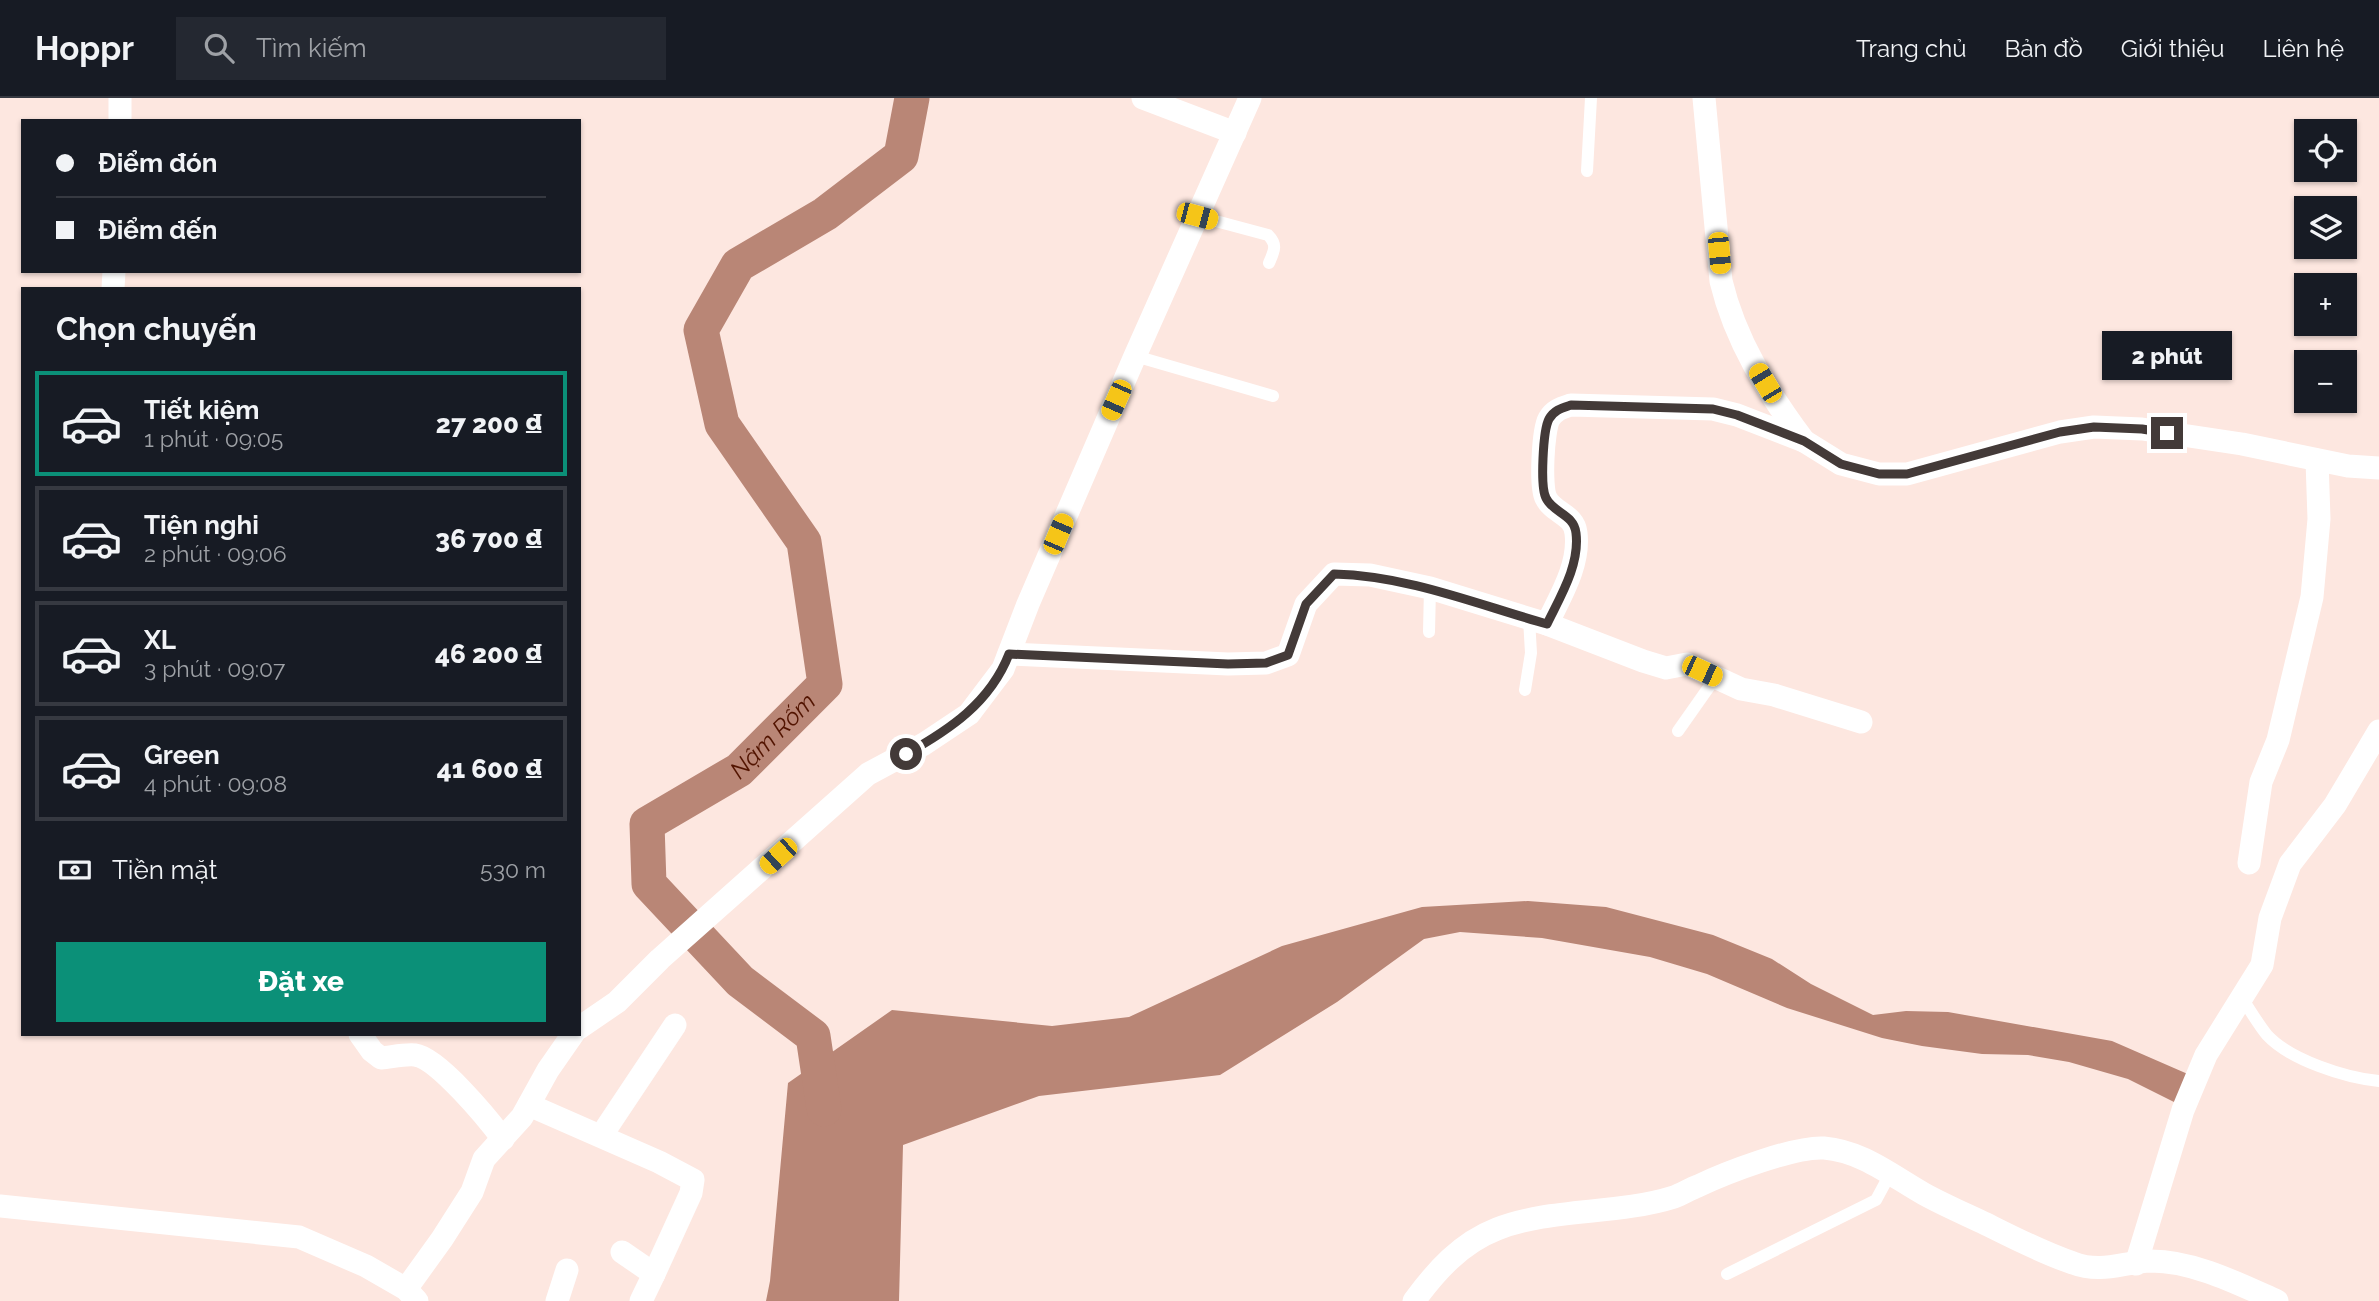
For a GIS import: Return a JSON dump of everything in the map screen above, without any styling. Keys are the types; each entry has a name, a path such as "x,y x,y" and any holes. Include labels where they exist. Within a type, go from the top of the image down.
{"street":[{"path":"1143,98 1235,133"},
{"path":"581,1027 617,1003 660,959 868,774 924,744 969,714 1003,669 1028,604 1135,356 1250,98"},
{"path":"1704,98 1721,281 1725,299 1738,334 1755,367 1804,441"},
{"path":"1538,622 1569,577 1577,544 1576,529 1569,518 1547,501 1543,491 1545,427 1558,409 1571,405 1713,409 1737,415 1804,441 1841,464 1879,474 1907,474 2060,432 2094,427 2142,429 2242,444 2317,460 2379,468"},
{"path":"2249,863 2261,782 2278,740 2312,597 2318,538 2317,460"},
{"path":"1009,654 1228,664 1266,663 1288,655 1306,604 1334,574 1370,575 1430,588 1538,622 1666,668 1687,664 1741,689 1774,695 1861,722"},
{"path":"2136,1264 2183,1110 2206,1055 2262,965 2270,918 2290,864 2335,805 2379,731"},
{"path":"601,1136 676,1025"},
{"path":"364,1036 381,1058 416,1055 431,1063 479,1107 503,1139"},
{"path":"0,1206 299,1237 366,1266 412,1295 472,1192 484,1159 522,1117 548,1070 572,1036"},
{"path":"529,1105 693,1180 691,1193 641,1301"},
{"path":"1414,1301 1436,1271 1464,1248 1495,1230 1527,1220 1611,1211 1675,1197 1700,1185 1793,1151 1822,1147 1850,1152 1925,1195 2076,1265 2107,1269 2150,1261 2162,1263 2206,1272 2277,1301"},
{"path":"622,1252 654,1274"},
{"path":"557,1301 567,1269"}],"lane":[{"path":"1587,171 1591,98"},
{"path":"1197,216 1268,234 1275,247 1269,263"},
{"path":"1135,356 1273,396"},
{"path":"1429,632 1430,588"},
{"path":"1525,690 1538,622"},
{"path":"1678,731 1716,677"},
{"path":"2242,998 2267,1035 2282,1048 2335,1071 2364,1080 2379,1081"},
{"path":"1727,1275 1876,1200 1890,1174"}],"shaded area":[{"path":"1528,901 1606,907 1713,935 1772,959 1811,984 1873,1015 1906,1011 1948,1012 2112,1041 2190,1075 2178,1104 2128,1079 2069,1062 2028,1055 1982,1054 1882,1038 1787,1008 1707,974 1650,957 1542,938 1460,932 1424,939 1337,1002 1220,1075 1039,1096 903,1145 899,1301 766,1301 788,1083 892,1010 1052,1026 1129,1017 1282,946 1422,907"}],"waterway":[{"name":"Nậm Rốm","path":"824,1109 813,1036 740,981 649,884 647,824 739,770 825,684 804,542 722,424 701,330 738,265 825,214 901,156 912,98"}],"route":[{"path":"906,754 969,714 1003,669 1009,654 1228,664 1266,663 1288,655 1306,604 1334,574 1370,575 1430,588 1547,624 1569,577 1577,544 1576,529 1569,518 1547,501 1543,491 1545,427 1558,409 1571,405 1713,409 1737,415 1804,441 1841,464 1879,474 1907,474 2060,432 2094,427 2167,433"}]}
